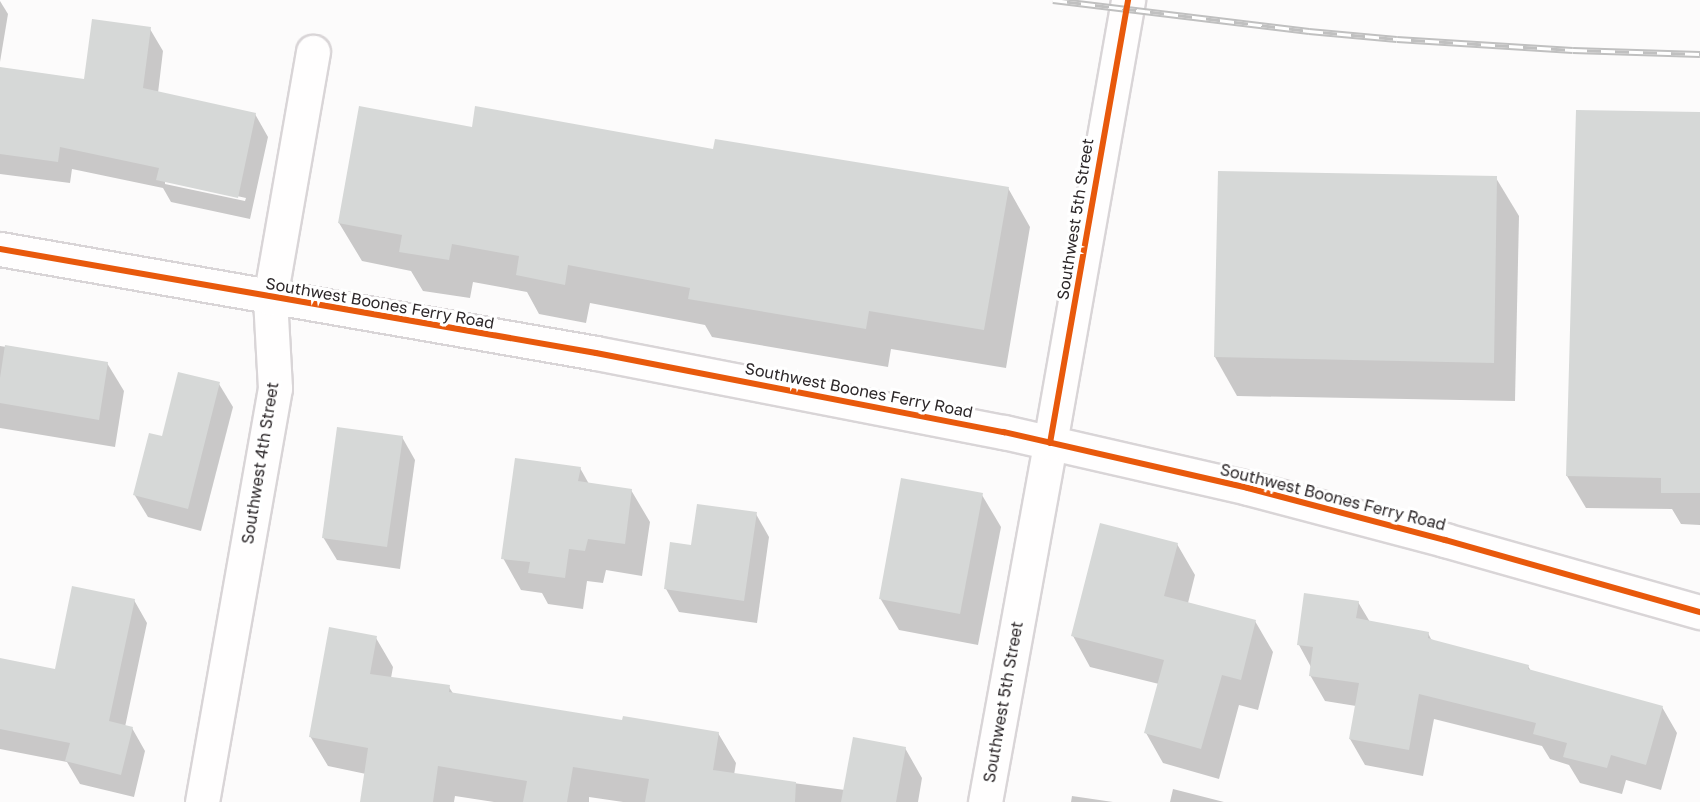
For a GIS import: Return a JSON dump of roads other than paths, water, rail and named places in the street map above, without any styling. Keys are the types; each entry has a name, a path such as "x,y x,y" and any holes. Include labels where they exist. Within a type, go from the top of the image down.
{"street":[{"name":"Southwest 5th Street","path":"985,802 1128,0"},
{"name":"Southwest 4th Street","path":"202,802 275,388 270,298 313,52"},
{"name":"Southwest Boones Ferry Road","path":"0,249 270,298 596,353 1050,443 1260,491 1446,540 1700,612"}],"railway":[{"path":"1053,0 1309,31 1397,39 1573,50 1700,54"}]}
